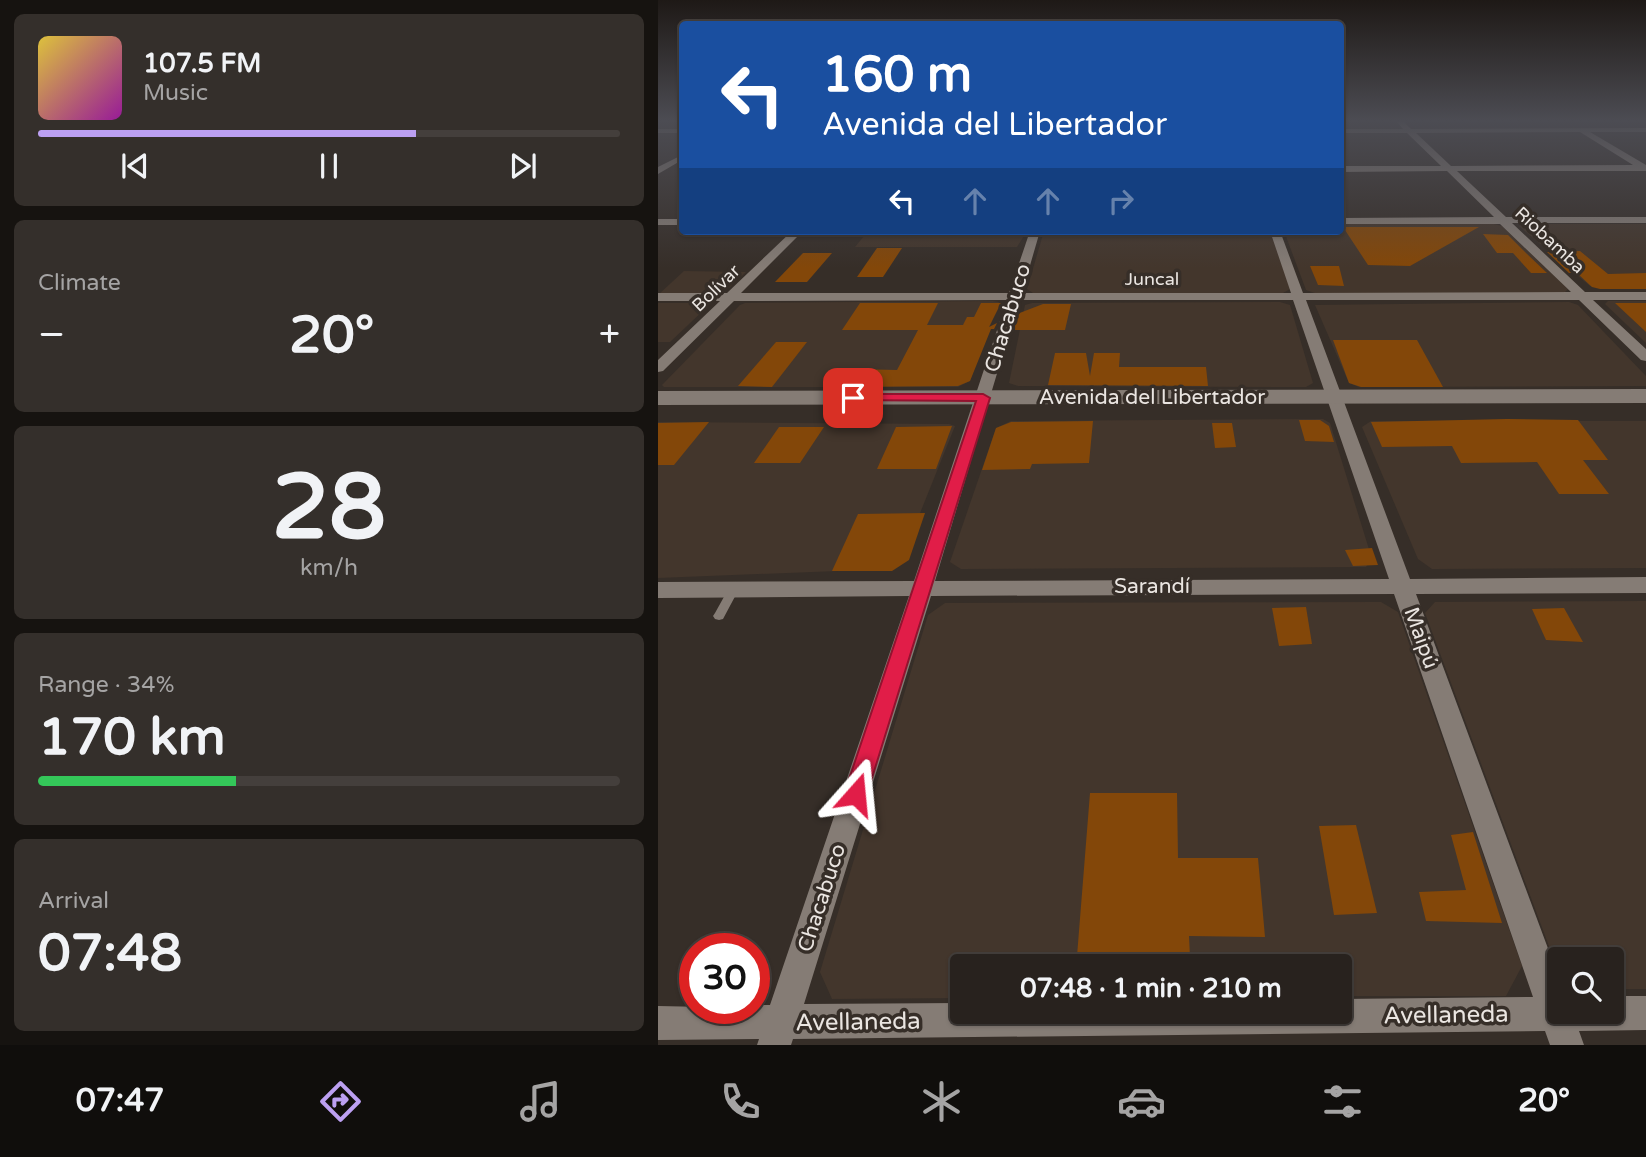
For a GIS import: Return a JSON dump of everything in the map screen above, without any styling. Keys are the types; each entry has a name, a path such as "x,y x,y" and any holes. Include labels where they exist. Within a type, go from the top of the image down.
{"main road":[{"name":"Avenida del Libertador","path":"1336,404 1646,396"},
{"name":"Avenida del Libertador","path":"658,398 981,405 1336,404 1646,410"},
{"name":"Avenida del Libertador","path":"658,414 981,405"}],"street":[{"path":"659,170 679,170"},
{"name":"Riobamba","path":"1450,170 1646,357"},
{"path":"1344,221 1646,220"},
{"path":"658,222 679,222"},
{"name":"Bolívar","path":"658,368 794,235"},
{"name":"Chacabuco","path":"777,1034 922,590 1034,235"},
{"name":"Maipú","path":"1276,235 1562,1029"},
{"name":"Juncal","path":"658,297 1015,296 1138,299 1646,296"},
{"name":"Sarandí","path":"658,590 1646,585"},
{"name":"Avellaneda","path":"658,1023 777,1034 1562,1029 1646,1013"}],"lane":[{"path":"719,616 734,589"}],"shaded area":[{"path":"1490,223 1502,226 1568,289 1564,293 1315,293 1306,290 1285,235 1344,235 1344,224"},
{"path":"1646,224 1646,287 1590,286 1519,226"},
{"path":"865,235 1024,235 1017,247 855,247"},
{"path":"1043,235 1271,235 1290,289 1283,293 1033,293 1027,289"},
{"path":"684,271 746,272 728,289 707,295 658,295"},
{"path":"1608,301 1646,301 1646,343 1605,304"},
{"path":"999,302 970,381 958,387 662,385 745,303"},
{"path":"1280,302 1290,305 1313,383 1306,387 1018,386 1009,383 1025,305"},
{"path":"1569,302 1578,305 1646,376 1646,386 1359,387 1349,383 1315,305"},
{"path":"658,303 702,303 707,307 670,342 658,342"},
{"path":"1323,419 1330,423 1372,559 1366,567 961,569 950,562 996,428 1011,421"},
{"path":"1371,421 1646,421 1646,568 1432,569 1418,559 1362,427"},
{"path":"658,422 955,426 900,563 888,569 658,578"},
{"path":"1646,601 1646,989 1624,989 1624,947 1549,947 1425,613 1435,602"},
{"path":"1381,602 1398,612 1522,966 1506,996 1352,996 1352,954 950,954 950,998 832,999 820,972 928,615 945,603"}],"building":[{"path":"1344,227 1479,227 1410,266 1368,265"},
{"path":"1483,234 1508,235 1526,253 1497,253"},
{"path":"877,248 902,248 883,277 857,277"},
{"path":"1580,251 1608,274 1646,273 1646,289 1592,287 1577,273 1569,273 1547,252"},
{"path":"803,253 832,253 807,282 775,282"},
{"path":"1513,253 1526,253 1547,273 1531,273"},
{"path":"1310,266 1339,266 1344,286 1318,285"},
{"path":"860,303 938,303 927,325 963,325 967,317 974,317 981,303 1001,303 989,327 997,323 994,329 991,329 970,381 958,386 844,387 855,369 897,370 918,330 842,330"},
{"path":"1615,303 1646,303 1646,332"},
{"path":"1043,304 1071,304 1065,330 1013,330 1017,314"},
{"path":"1333,340 1417,340 1443,387 1361,387 1349,383"},
{"path":"776,342 807,342 772,387 738,386"},
{"path":"1055,353 1086,353 1090,376 1094,353 1120,353 1119,367 1206,367 1208,386 1048,385"},
{"path":"1299,420 1320,420 1329,426 1334,442 1305,441"},
{"path":"1578,420 1608,460 1583,460 1609,494 1559,494 1537,462 1461,463 1452,446 1382,447 1371,422"},
{"path":"1093,421 1089,463 1032,464 1030,469 982,470 996,428 1011,422"},
{"path":"709,422 674,465 658,465 658,423"},
{"path":"1212,423 1232,423 1236,447 1215,448"},
{"path":"952,426 936,469 877,469 896,427"},
{"path":"779,427 824,427 800,463 754,463"},
{"path":"925,513 909,560 892,571 832,571 858,514"},
{"path":"1372,548 1378,565 1353,566 1345,550"},
{"path":"1306,607 1312,644 1279,646 1272,608"},
{"path":"1564,608 1583,642 1546,640 1532,609"},
{"path":"1090,793 1177,793 1178,858 1258,858 1265,937 1189,936 1190,954 1077,954"},
{"path":"1356,825 1377,913 1334,915 1319,826"},
{"path":"1473,832 1502,923 1426,921 1419,892 1466,890 1451,835"}],"route":[{"path":"853,398 983,398 856,794"}]}
